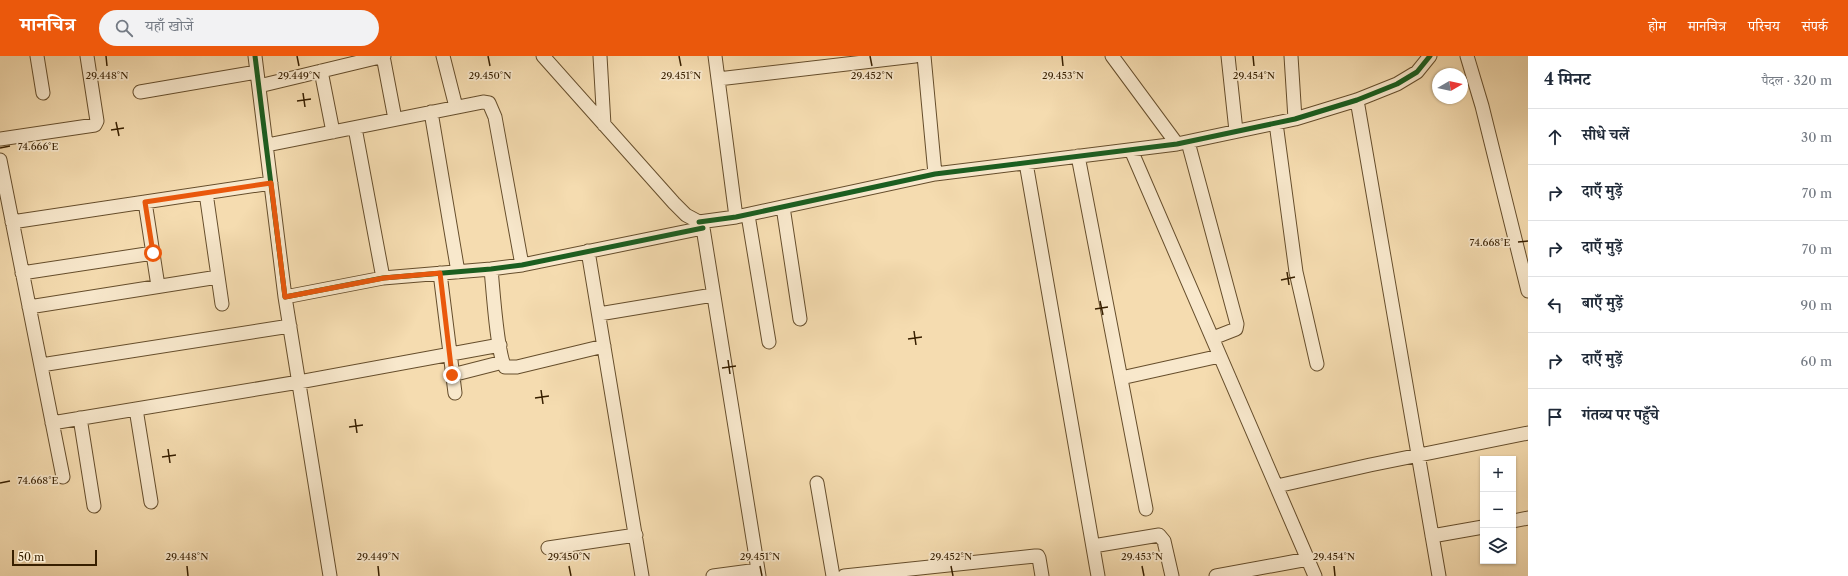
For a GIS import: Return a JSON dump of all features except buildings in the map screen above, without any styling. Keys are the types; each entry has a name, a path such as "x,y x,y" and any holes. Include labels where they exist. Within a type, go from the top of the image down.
{"street":[{"path":"37,56 43,92"},
{"path":"0,139 95,126 97,121 87,56"},
{"path":"255,56 285,297 330,576"},
{"path":"259,86 383,56 395,120"},
{"path":"443,56 456,107"},
{"path":"543,56 678,207 686,215 701,225 714,295 759,573 713,576"},
{"path":"600,56 604,125"},
{"path":"715,56 742,216 769,342"},
{"path":"718,79 915,56"},
{"path":"924,56 935,174"},
{"path":"1112,56 1182,143 1237,324 1236,328 1232,331 1213,338"},
{"path":"1228,56 1236,131"},
{"path":"1291,56 1295,119"},
{"path":"285,297 384,278 522,265 935,174 1182,143 1295,119 1356,100 1396,84 1417,72 1430,56"},
{"path":"1467,56 1482,106 1528,290"},
{"path":"321,71 333,132"},
{"path":"140,92 257,72"},
{"path":"1356,100 1439,576"},
{"path":"267,145 456,107 483,102 489,103 493,109 522,265"},
{"path":"431,112 458,272"},
{"path":"1276,123 1296,272 1317,364"},
{"path":"355,128 384,278"},
{"path":"1131,150 1315,576"},
{"path":"1078,156 1146,509"},
{"path":"0,160 63,477"},
{"path":"1026,163 1098,576"},
{"path":"12,222 271,183"},
{"path":"206,193 222,304"},
{"path":"145,202 158,286"},
{"path":"783,207 800,318"},
{"path":"588,251 642,576"},
{"path":"22,273 153,253"},
{"path":"491,269 500,345 503,362 506,367 517,367 604,346"},
{"path":"440,273 455,393"},
{"path":"29,307 218,276"},
{"path":"599,314 714,295"},
{"path":"41,365 290,326"},
{"path":"52,423 299,382 500,345"},
{"path":"1121,378 1220,356"},
{"path":"452,375 503,362"},
{"path":"136,409 151,502"},
{"path":"80,418 94,506"},
{"path":"1276,486 1528,433"},
{"path":"817,483 833,576"},
{"path":"1516,520 1528,518"},
{"path":"1432,536 1480,528"},
{"path":"548,548 636,535"},
{"path":"1093,546 1159,535 1164,541 1172,576"},
{"path":"844,576 898,573 1035,556 1038,556 1039,558 1042,576"},
{"path":"1216,576 1308,559"}],"cycle path":[{"path":"255,56 285,297 383,278 522,265 703,228"},
{"path":"699,222 736,217 935,174 1177,144 1295,119 1357,100 1397,84 1417,72 1430,56"}],"route":[{"path":"153,253 145,202 271,183 285,297 384,278 440,273 452,375"}]}
